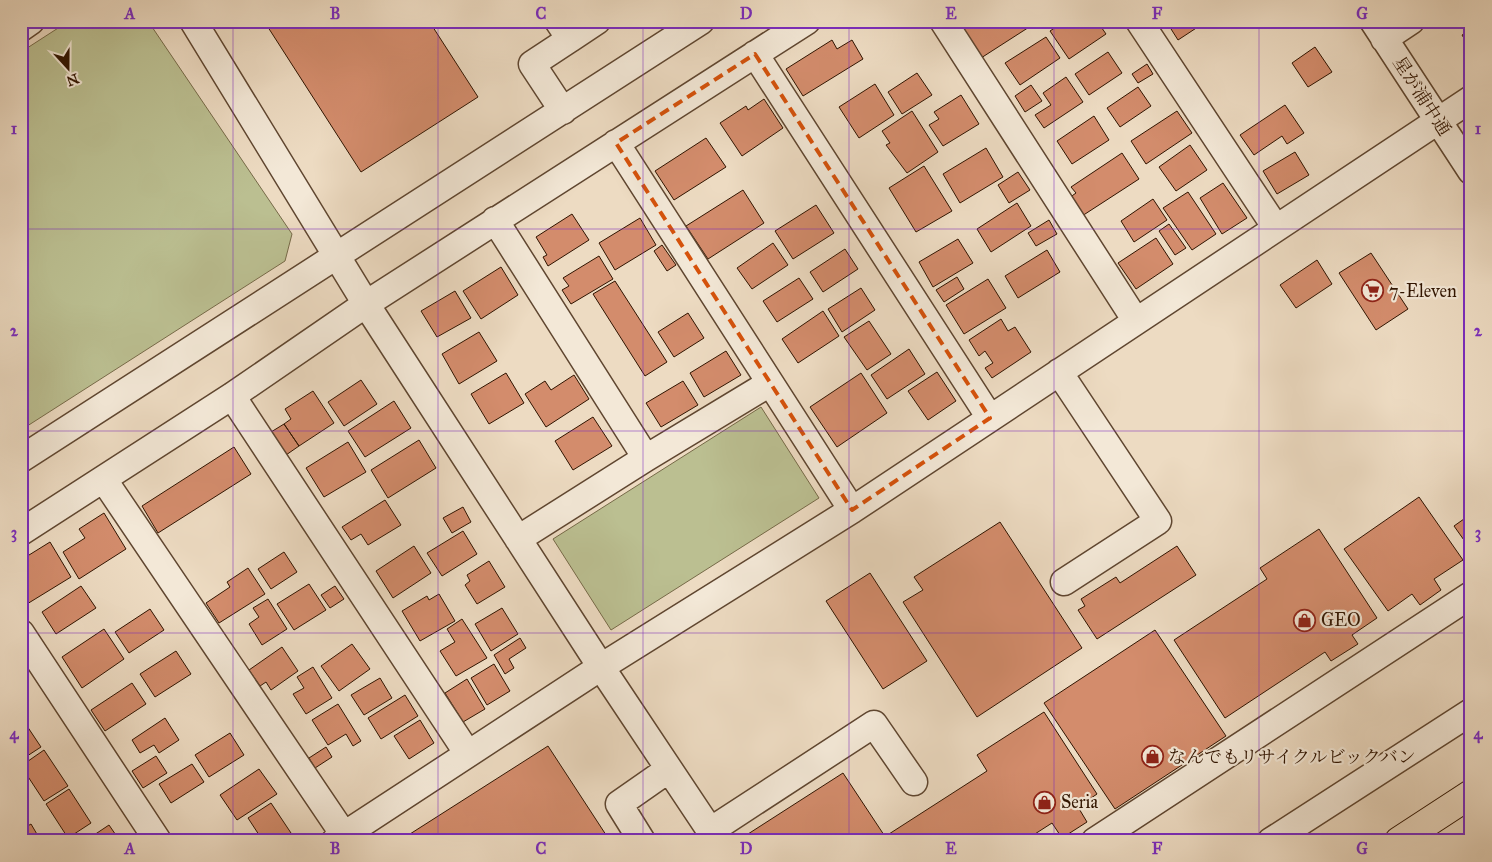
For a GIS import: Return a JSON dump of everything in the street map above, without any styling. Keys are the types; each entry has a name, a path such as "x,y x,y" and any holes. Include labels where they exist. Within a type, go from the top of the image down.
{"highway":[{"path":"1399,841 1471,794"}],"street":[{"path":"21,28 31,21"},
{"path":"193,21 366,304 713,836 874,724 914,782"},
{"path":"563,111 532,64 564,30 597,21"},
{"path":"21,459 700,21"},
{"path":"21,532 232,396 366,304 495,220 807,21"},
{"path":"943,21 1136,321"},
{"path":"1139,21 1276,228"},
{"path":"1379,30 1412,21"},
{"name":"星が浦中通","path":"1379,30 1471,171"},
{"path":"755,54 990,418"},
{"path":"104,480 339,838 601,667 852,510 1471,98"},
{"path":"616,143 852,510"},
{"path":"495,220 646,458"},
{"path":"1059,372 1158,521 1064,582"},
{"path":"518,539 770,383"},
{"path":"232,396 468,754"},
{"path":"1095,841 1471,595"},
{"path":"21,633 158,841"},
{"path":"1283,838 1471,712"},
{"path":"642,841 619,804 669,769"}],"highlighted area":[{"path":"755,54 990,418 852,510 616,143"}],"green space":[{"path":"69,21 148,21 292,234 285,261 21,430 21,52"},
{"path":"761,407 819,498 611,630 553,539"}],"building":[{"path":"264,21 429,21 478,97 361,172"},
{"path":"957,21 1037,21 1037,22 981,58"},
{"path":"1065,21 1097,21 1106,34 1069,59 1050,31"},
{"path":"1166,21 1207,21 1178,40"},
{"path":"1471,30 1471,50 1462,35"},
{"path":"1046,37 1060,58 1020,85 1005,63"},
{"path":"832,40 837,49 852,40 863,59 803,96 786,69"},
{"path":"1315,47 1332,72 1308,87 1292,63"},
{"path":"1108,52 1122,73 1089,95 1075,74"},
{"path":"1147,64 1153,74 1138,83 1132,74"},
{"path":"917,73 932,95 902,114 888,92"},
{"path":"1066,77 1083,102 1044,128 1035,115 1051,105 1043,93"},
{"path":"875,84 894,115 859,138 839,107"},
{"path":"1031,85 1042,101 1025,112 1015,96"},
{"path":"1138,87 1151,106 1120,127 1107,108"},
{"path":"961,95 979,124 943,146 929,125 939,119 934,112"},
{"path":"764,99 783,128 742,156 720,123 746,106 748,110"},
{"path":"1285,105 1304,133 1287,144 1282,136 1254,155 1240,135"},
{"path":"912,111 938,152 907,173 886,145 890,143 882,131"},
{"path":"1177,111 1192,133 1146,164 1131,141"},
{"path":"1094,116 1109,140 1072,164 1057,141"},
{"path":"706,138 726,167 674,200 655,171"},
{"path":"1190,145 1207,170 1176,191 1159,167"},
{"path":"986,148 1003,177 960,203 943,174"},
{"path":"1295,152 1309,175 1277,194 1263,171"},
{"path":"1122,153 1139,179 1082,216 1069,198 1076,193 1071,187"},
{"path":"924,166 952,211 916,232 889,188"},
{"path":"1018,172 1030,190 1009,203 998,185"},
{"path":"1223,183 1247,218 1222,234 1200,198"},
{"path":"743,190 764,223 708,259 686,226"},
{"path":"1188,192 1216,234 1192,250 1163,208"},
{"path":"1153,199 1167,220 1134,242 1121,221"},
{"path":"1017,203 1031,226 991,252 977,229"},
{"path":"816,205 834,233 793,259 775,231"},
{"path":"572,214 589,240 548,266 543,257 547,255 536,237"},
{"path":"640,218 656,245 615,270 599,243"},
{"path":"1049,220 1057,234 1036,246 1028,233"},
{"path":"1169,224 1186,248 1175,255 1159,231"},
{"path":"1156,238 1173,264 1136,289 1118,263"},
{"path":"958,239 973,263 933,287 919,262"},
{"path":"773,243 788,265 752,289 737,268"},
{"path":"662,245 676,265 667,271 654,251"},
{"path":"845,249 858,269 823,292 810,272"},
{"path":"1047,250 1060,272 1018,298 1005,276"},
{"name":"7-Eleven","path":"1371,253 1408,309 1376,330 1339,273"},
{"path":"599,256 613,279 571,304 562,290 569,286 563,278"},
{"path":"1317,260 1332,284 1296,308 1280,285"},
{"path":"501,267 518,295 481,319 463,291"},
{"path":"957,277 964,289 944,302 936,290"},
{"path":"799,278 813,299 777,322 763,301"},
{"path":"988,279 1006,308 964,334 946,305"},
{"path":"615,281 667,362 645,376 593,294"},
{"path":"861,288 875,310 842,332 828,309"},
{"path":"455,291 471,318 437,337 421,311"},
{"path":"823,311 839,336 798,363 782,339"},
{"path":"688,313 704,338 674,357 658,332"},
{"path":"1001,319 1008,331 1015,327 1031,352 992,378 985,368 993,363 985,351 979,356 969,340"},
{"path":"869,321 891,354 867,370 844,337"},
{"path":"479,332 497,361 459,384 442,354"},
{"path":"909,349 925,374 887,399 871,375"},
{"path":"726,351 741,375 704,397 690,373"},
{"path":"937,372 956,401 928,420 908,391"},
{"path":"506,373 524,403 489,424 471,394"},
{"path":"861,373 887,413 837,447 810,407"},
{"path":"574,375 589,399 546,427 525,394 545,381 551,390"},
{"path":"361,380 377,404 344,426 328,402"},
{"path":"683,381 698,405 661,427 646,403"},
{"path":"313,391 334,423 299,446 284,424 291,419 285,409"},
{"path":"394,401 411,428 365,457 348,431"},
{"path":"593,417 612,446 573,470 555,441"},
{"path":"284,424 299,446 286,455 271,432"},
{"path":"419,440 436,468 388,498 371,470"},
{"path":"348,442 366,472 324,497 306,468"},
{"path":"234,447 251,474 158,533 142,506"},
{"path":"1419,497 1463,560 1434,579 1441,590 1420,605 1412,594 1388,611 1344,549"},
{"path":"385,500 401,525 368,545 361,534 351,540 342,527"},
{"path":"463,507 471,522 452,533 443,518"},
{"path":"104,513 126,549 79,579 63,552 85,538 79,529"},
{"path":"1471,514 1471,550 1454,526"},
{"path":"1000,522 1082,648 977,717 903,602 923,590 914,577"},
{"path":"1319,529 1377,618 1352,635 1358,644 1331,661 1325,652 1225,718 1174,640 1267,579 1260,568"},
{"path":"463,531 477,554 442,576 427,553"},
{"path":"50,542 71,577 27,604 21,594 21,560"},
{"path":"414,546 431,573 393,598 376,571"},
{"path":"1177,546 1196,575 1097,639 1078,610 1085,606 1081,599 1116,577 1120,583"},
{"path":"284,552 297,572 271,589 258,569"},
{"path":"489,561 505,587 477,604 465,585 470,581 467,575"},
{"path":"248,568 265,594 219,623 206,603 230,587 227,582"},
{"path":"870,573 927,661 883,689 826,601"},
{"path":"309,584 326,610 294,630 277,604"},
{"path":"81,586 96,608 56,634 42,612"},
{"path":"335,586 344,599 330,608 321,595"},
{"path":"439,594 455,621 420,641 402,611 427,596 429,600"},
{"path":"268,599 287,629 262,645 249,624 259,617 253,608"},
{"path":"502,608 518,634 491,651 475,624"},
{"path":"150,609 164,630 129,653 115,632"},
{"path":"462,619 487,658 456,676 440,651 455,642 447,629"},
{"path":"104,629 124,659 82,688 62,657"},
{"path":"1155,630 1226,736 1115,809 1044,703"},
{"path":"520,638 526,648 509,659 514,668 505,674 494,655"},
{"path":"352,644 370,669 339,691 321,666"},
{"path":"282,647 298,671 271,690 266,682 260,686 249,670"},
{"path":"176,651 191,674 155,697 140,674"},
{"path":"494,664 510,691 487,705 471,678"},
{"path":"313,667 332,698 306,714 293,694 304,688 297,677"},
{"path":"380,678 392,698 364,715 351,695"},
{"path":"467,679 485,709 463,722 445,693"},
{"path":"132,683 146,704 105,731 91,710"},
{"path":"21,692 28,702 21,706"},
{"path":"405,695 418,716 381,739 368,718"},
{"path":"338,704 361,741 353,746 346,734 328,745 312,720"},
{"path":"1044,712 1097,794 1078,807 1087,822 1062,838 1052,823 1024,841 894,841 889,834 987,771 977,755"},
{"path":"21,717 41,747 21,760"},
{"path":"165,718 179,740 159,753 154,745 140,753 132,740"},
{"path":"420,720 434,743 409,759 394,736"},
{"path":"230,733 244,755 209,777 195,755"},
{"path":"548,746 610,841 399,841"},
{"path":"326,747 332,757 315,768 309,758"},
{"path":"44,750 68,786 44,801 21,766"},
{"path":"156,756 167,773 143,788 132,771"},
{"path":"192,764 204,782 171,803 159,784"},
{"path":"259,769 277,794 237,820 220,795"},
{"path":"843,773 888,841 752,841 748,834"},
{"path":"69,789 91,823 68,838 46,804"},
{"path":"271,803 291,833 279,841 263,841 248,818"},
{"path":"21,811 28,821 21,825"},
{"path":"31,824 41,841 21,841 21,830"},
{"path":"109,825 120,841 85,841"},
{"path":"239,834 243,841 228,841"}],"place":[{"name":"7-Eleven","path":"1373,291"},
{"name":"GEO","path":"1305,620"},
{"name":"なんでもリサイクルビックバン","path":"1152,757"},
{"name":"Seria","path":"1045,802"}]}
